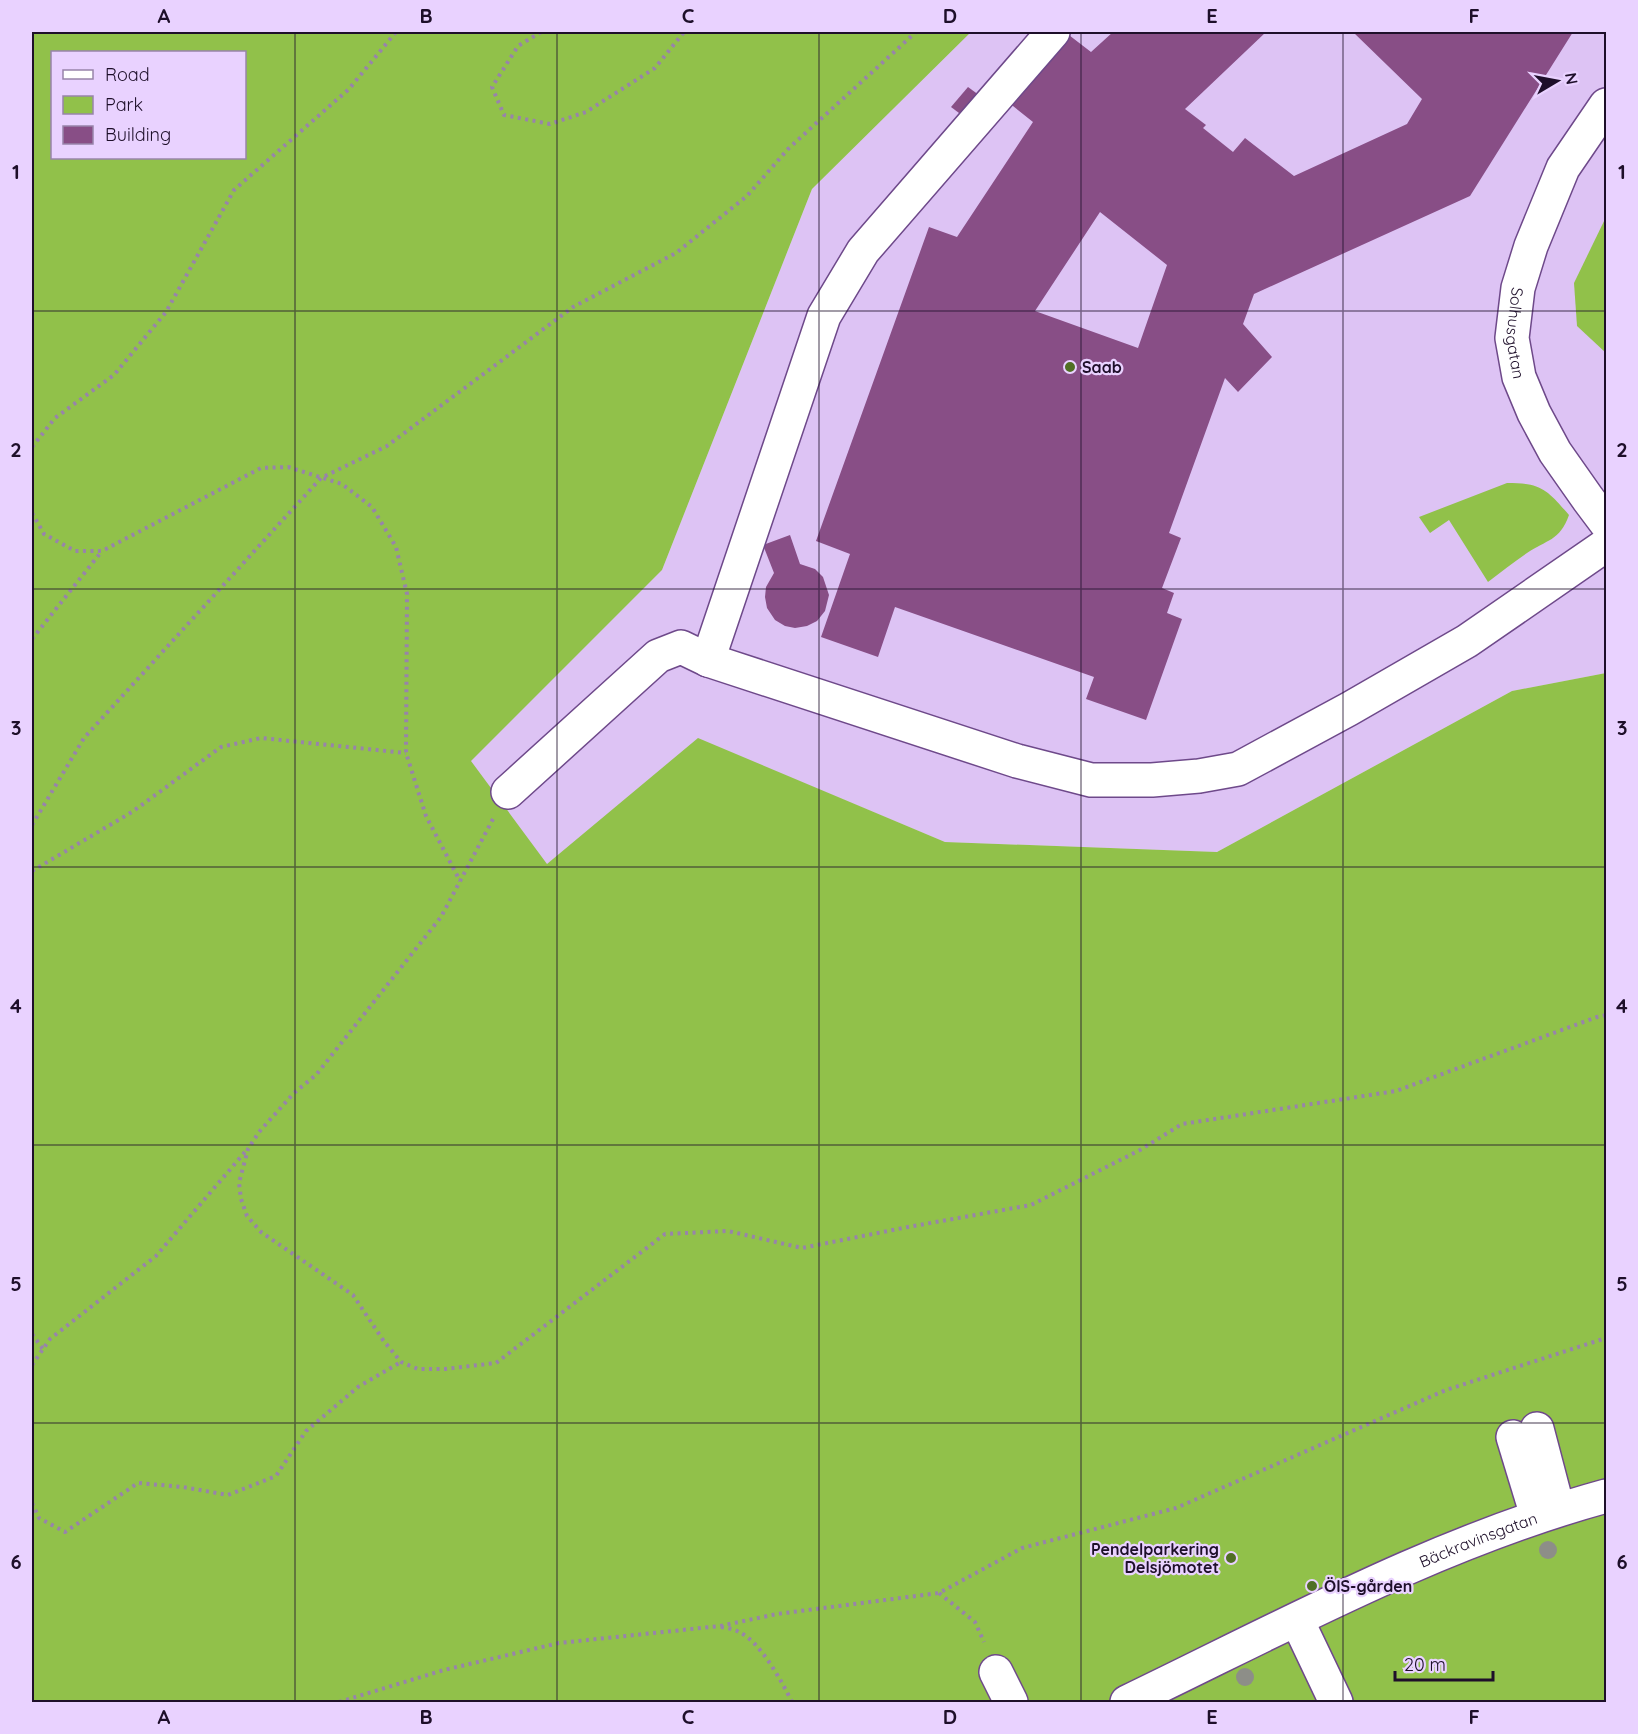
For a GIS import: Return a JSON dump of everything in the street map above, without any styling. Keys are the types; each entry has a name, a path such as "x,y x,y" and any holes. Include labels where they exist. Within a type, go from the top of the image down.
{"street":[{"path":"708,660 824,316 863,251 1053,32"},
{"name":"Solhusgatan","path":"1606,105 1563,168 1531,246 1518,288 1512,338 1519,377 1534,413 1556,452 1606,523"},
{"path":"508,792 658,656 681,647 708,660 1017,761 1091,780 1152,780 1238,770 1467,642 1606,545"},
{"path":"1525,1433 1548,1513"},
{"name":"Bäckravinsgatan","path":"1127,1702 1398,1572 1548,1513 1606,1496"},
{"path":"1297,1620 1336,1702"},
{"path":"986,1686 1011,1702"}],"path":[{"path":"32,447 56,418 114,375 166,312 234,190 349,89 396,32"},
{"path":"541,32 518,46 492,87 504,115 550,124 586,112 655,68 684,32"},
{"path":"32,825 84,738 321,478 387,446 573,307 676,253 747,196 788,149 916,32"},
{"path":"32,639 102,551 261,468 288,467 342,484 372,507 396,547 407,594 406,753 426,816 460,881"},
{"path":"32,513 44,534 75,551 102,551"},
{"path":"32,872 132,812 221,747 261,738 406,753"},
{"path":"32,1365 50,1339 156,1256 248,1149 266,1124 294,1093 315,1075 441,917 508,792"},
{"path":"248,1149 239,1183 241,1199 247,1216 261,1232 353,1295 383,1340 401,1362 418,1369 436,1369 496,1363 665,1234 728,1231 802,1248 1031,1205 1140,1150 1182,1124 1396,1091 1606,1015"},
{"path":"32,1334 43,1349"},
{"path":"339,1702 444,1670 559,1643 720,1626 777,1614 939,1593 1022,1548 1176,1508 1446,1390 1606,1338"},
{"path":"32,1503 39,1518 65,1533 138,1483 183,1487 228,1495 276,1476 306,1431 358,1387 401,1362"},
{"path":"939,1593 975,1622 986,1686"},
{"path":"720,1626 740,1632 751,1640 792,1702"}],"shaded area":[{"path":"971,32 1606,32 1606,673 1512,691 1217,852 945,842 698,739 547,865 470,761 662,570 812,189"}],"green space":[{"path":"32,32 971,32 812,189 662,570 471,761 547,864 698,738 945,842 1217,852 1512,691 1606,673 1606,1702 32,1702"},
{"path":"1606,217 1606,353 1577,326 1574,283"},
{"path":"1507,483 1528,484 1543,490 1555,499 1569,515 1557,535 1527,553 1488,582 1449,520 1430,533 1419,517"}],"building":[{"name":"Saab","path":"1065,32 1091,52 1113,32 1266,32 1185,109 1206,125 1203,128 1233,152 1245,138 1294,176 1407,124 1422,99 1353,32 1573,32 1470,196 1254,294 1243,324 1272,357 1238,392 1225,378 1169,533 1181,538 1162,588 1174,593 1167,613 1182,619 1146,720 1086,699 1094,677 895,607 878,657 821,637 850,554 816,541 929,227 957,237 1033,122 1008,102","holes":["1100,212 1167,265 1138,348 1035,311"]},
{"path":"968,87 983,98 967,119 951,107"},
{"path":"790,535 800,564 815,569 823,577 829,595 825,611 817,621 795,628 785,626 775,620 767,608 765,597 766,587 774,573 763,545"}],"place":[{"name":"Saab","path":"1070,367"},
{"name":"Pendelparkering Delsjömotet","path":"1231,1558"},
{"name":"ÖIS-gården","path":"1312,1586"}]}
